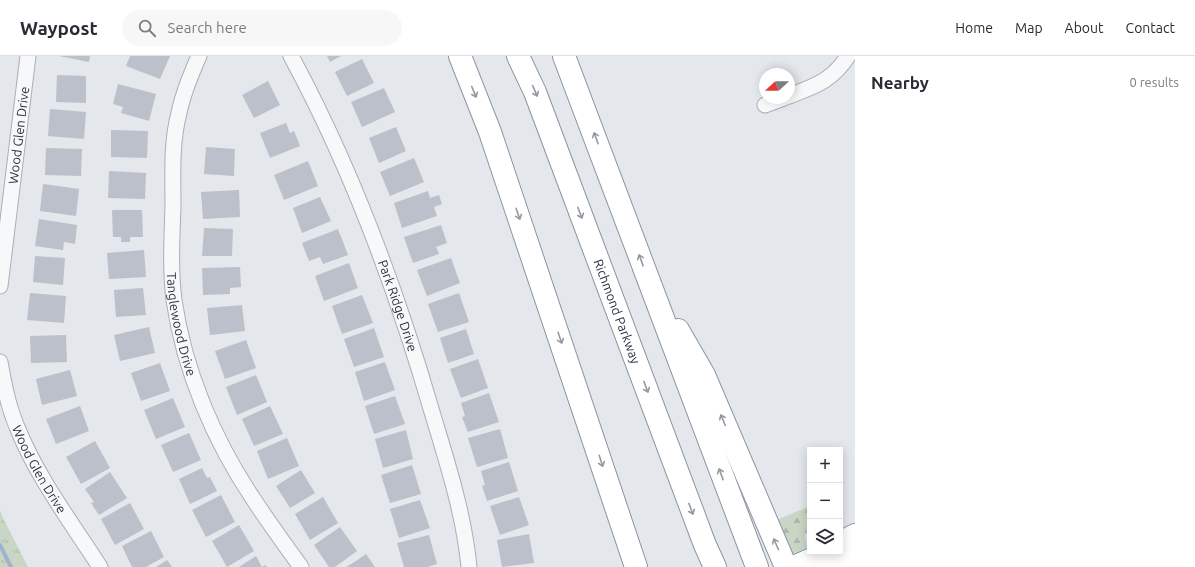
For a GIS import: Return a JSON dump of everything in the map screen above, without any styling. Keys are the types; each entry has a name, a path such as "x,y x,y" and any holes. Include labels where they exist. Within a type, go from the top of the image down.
{"highway":[{"path":"460,56 490,132 636,567"},
{"name":"Richmond Parkway","path":"518,56 535,92 705,545 715,567"},
{"path":"564,56 739,523 757,567"},
{"path":"649,282 704,375 786,567"},
{"path":"843,541 855,535"},
{"path":"794,567 820,555"},
{"path":"832,567 855,557"}],"street":[{"name":"Wood Glen Drive","path":"0,286 28,56"},
{"name":"Tanglewood Drive","path":"199,56 189,78 178,114 173,149 172,245 174,291 183,342 199,393 224,449 253,499 301,567"},
{"name":"Park Ridge Drive","path":"291,56 316,103 349,174 386,267 415,354 448,465 462,520 469,567"},
{"path":"795,94 815,86 835,74 848,56"},
{"name":"Wood Glen Drive","path":"0,362 9,406 16,426 33,462 100,567"}],"green space":[{"path":"807,507 807,532 805,535 807,547 786,557 772,522"},
{"path":"0,510 2,516 28,567 0,567"}],"building":[{"path":"59,56 90,56 89,62"},
{"path":"130,56 170,56 160,79 126,66"},
{"path":"327,56 341,56 330,62"},
{"path":"362,59 374,83 347,96 335,72"},
{"path":"57,75 86,76 86,103 56,102"},
{"path":"268,81 280,105 254,118 242,95"},
{"path":"118,84 156,94 149,121 121,113 123,107 113,104"},
{"path":"384,88 395,112 362,127 351,102"},
{"path":"50,109 86,112 84,139 48,136"},
{"path":"286,123 290,133 294,131 300,146 270,158 260,133"},
{"path":"396,127 406,151 379,163 369,138"},
{"path":"111,130 148,131 147,158 111,157"},
{"path":"206,147 235,149 234,176 204,174"},
{"path":"46,148 82,149 81,176 45,175"},
{"path":"414,158 424,182 390,196 380,172"},
{"path":"308,161 318,186 284,200 274,175"},
{"path":"109,171 146,173 145,199 108,198"},
{"path":"43,184 79,189 76,216 40,211"},
{"path":"239,190 240,217 203,219 201,192"},
{"path":"428,191 430,198 439,195 442,204 434,207 437,216 402,228 394,203"},
{"path":"320,197 331,221 302,233 293,208"},
{"path":"112,210 142,210 143,237 130,237 130,242 121,242 121,237 113,237"},
{"path":"39,219 77,225 75,244 64,242 63,250 35,246"},
{"path":"441,225 447,243 436,247 439,254 413,263 404,237"},
{"path":"204,228 233,229 232,256 202,256"},
{"path":"338,229 348,255 323,264 320,257 309,261 302,243"},
{"path":"144,250 146,277 109,279 107,253"},
{"path":"35,256 65,258 63,285 33,282"},
{"path":"451,258 460,283 427,296 417,270"},
{"path":"349,263 358,288 324,301 315,276"},
{"path":"240,267 241,287 230,288 230,294 203,295 202,268"},
{"path":"143,288 146,315 116,317 114,290"},
{"path":"30,293 66,296 64,323 27,320"},
{"path":"459,293 469,322 438,332 428,304"},
{"path":"362,295 373,323 342,334 332,306"},
{"path":"242,305 245,331 210,335 207,308"},
{"path":"149,327 155,353 120,361 114,335"},
{"path":"374,328 384,357 354,367 344,339"},
{"path":"466,329 474,354 448,363 440,338"},
{"path":"66,335 67,362 31,363 30,336"},
{"path":"246,340 256,368 225,379 215,351"},
{"path":"478,359 488,388 461,398 450,369"},
{"path":"385,362 395,390 364,401 355,372"},
{"path":"160,363 170,391 141,401 131,373"},
{"path":"70,370 77,396 42,405 36,379"},
{"path":"256,375 267,402 237,415 226,387"},
{"path":"489,393 499,422 468,432 462,417 465,416 461,403"},
{"path":"395,396 405,424 374,434 365,406"},
{"path":"173,398 185,427 156,439 144,410"},
{"path":"80,406 89,431 56,444 46,419"},
{"path":"270,406 283,434 254,446 242,419"},
{"path":"500,429 508,458 477,467 468,438"},
{"path":"406,430 413,459 383,468 375,439"},
{"path":"189,433 201,460 173,472 161,445"},
{"path":"287,438 299,466 268,479 257,451"},
{"path":"95,441 110,468 81,484 66,457"},
{"path":"509,462 518,491 487,501 482,486 485,485 481,471"},
{"path":"412,465 421,494 390,503 381,475"},
{"path":"202,468 207,478 210,477 217,491 190,504 179,479"},
{"path":"301,470 315,493 290,508 276,486"},
{"path":"110,472 127,498 99,515 91,503 94,502 85,489"},
{"path":"221,495 235,522 206,537 192,510"},
{"path":"323,497 338,523 310,540 295,514"},
{"path":"519,497 529,525 500,535 490,506"},
{"path":"420,500 430,528 399,538 390,509"},
{"path":"130,503 144,529 115,545 101,519"},
{"path":"239,525 254,551 227,567 212,541"},
{"path":"340,527 357,551 335,567 329,567 314,545"},
{"path":"151,531 164,557 146,567 132,567 122,546"},
{"path":"529,534 534,563 502,567 497,540"},
{"path":"429,535 437,564 427,567 404,567 397,543"},
{"path":"366,554 375,567 346,567 356,561"},
{"path":"256,556 262,567 239,567"},
{"path":"167,560 172,567 156,567"}],"waterway":[{"path":"0,545 11,567"}]}
